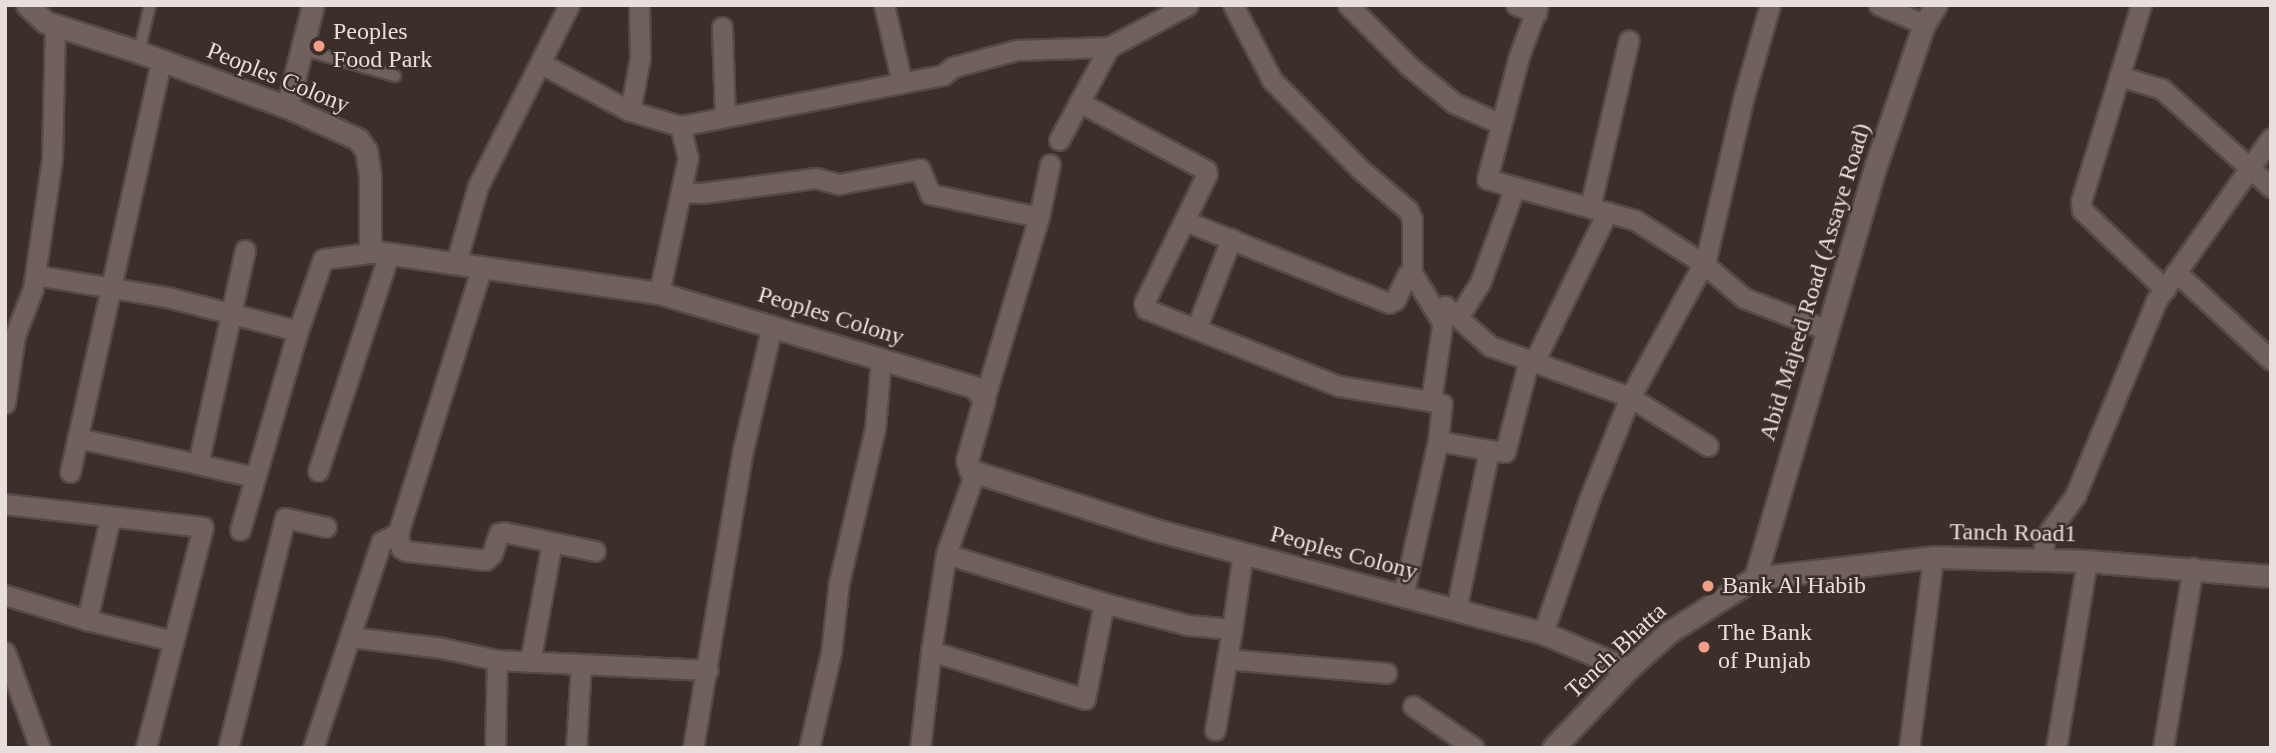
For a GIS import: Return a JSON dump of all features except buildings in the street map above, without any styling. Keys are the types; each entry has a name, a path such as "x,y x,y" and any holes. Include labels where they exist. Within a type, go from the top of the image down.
{"street":[{"name":"Peoples Colony","path":"27,5 45,22 139,52 287,107 358,139 366,150 370,175 372,249 384,253 659,293 974,387 984,400"},
{"path":"287,107 313,5"},
{"path":"456,263 478,186 569,5"},
{"path":"630,111 640,58 639,5"},
{"path":"884,5 902,83"},
{"path":"541,63 630,111 680,126 943,75 954,67 1017,50 1108,47 1188,5"},
{"path":"1233,5 1272,80 1360,169 1408,210 1412,219 1412,273 1450,320 1490,346 1630,397 1708,446"},
{"path":"1348,5 1409,66 1454,103 1502,124"},
{"path":"1516,5 1537,9 1519,56 1487,179 1635,220 1704,264 1744,298 1827,330"},
{"path":"1543,633 1588,502 1630,397 1704,264 1744,96 1770,5"},
{"path":"1879,5 1923,24"},
{"name":"Abid Majeed Road (Assaye Road)","path":"1755,579 1876,165 1923,24 1936,5"},
{"path":"2141,5 2083,191 2082,210 2165,289"},
{"path":"5,403 15,335 33,289 52,158 55,26"},
{"path":"722,27 725,117"},
{"path":"1438,441 1505,452 1532,361 1599,210 1629,40"},
{"path":"1059,139 1108,47"},
{"path":"70,472 161,60"},
{"path":"2119,76 2162,89 2271,187"},
{"path":"1079,102 1206,170 1208,174 1143,306 1339,386 1442,404 1438,441 1403,596"},
{"path":"659,293 688,158 680,126"},
{"path":"2042,560 2048,531 2075,496 2156,301 2271,138"},
{"path":"920,748 946,554 975,472 970,470 967,460 1039,217 1050,164"},
{"path":"681,192 702,193 816,177 839,184 920,169 930,194 1039,217"},
{"path":"1431,401 1450,320 1480,283 1515,187"},
{"path":"1185,221 1389,303 1395,300 1407,275 1412,273"},
{"path":"1196,329 1231,239"},
{"path":"198,464 233,315 245,250"},
{"path":"240,530 298,331 323,259 384,253 318,471"},
{"path":"482,267 398,533 401,548 406,551 485,560 492,554 499,533 595,551"},
{"path":"2176,272 2271,360"},
{"path":"35,275 111,287 298,331"},
{"path":"693,748 743,450 772,325"},
{"path":"809,748 831,653 839,582 875,429 881,359"},
{"path":"77,438 254,477"},
{"path":"1456,610 1489,450"},
{"name":"Peoples Colony","path":"975,472 1156,530 1543,633 1628,669"},
{"path":"5,504 203,527 146,748"},
{"path":"87,620 110,518"},
{"path":"228,748 285,518 326,527"},
{"path":"313,748 381,542 398,533"},
{"path":"530,662 551,542"},
{"path":"1215,730 1243,553"},
{"path":"946,554 1104,603 1188,625 1232,629"},
{"path":"1909,748 1933,557"},
{"name":"Tanch Road1","path":"1755,579 1933,557 2087,561 2193,567 2271,576"},
{"path":"2056,748 2087,561"},
{"path":"2163,748 2193,567"},
{"name":"Tench Bhatta","path":"1553,748 1628,669 1669,632 1755,579"},
{"path":"5,595 87,620 174,641"},
{"path":"931,651 1085,699 1104,603"},
{"path":"351,637 442,648 497,660 708,670"},
{"path":"5,652 40,748"},
{"path":"1227,659 1385,673"},
{"path":"495,748 497,660"},
{"path":"576,748 581,664"},
{"path":"1413,706 1474,748"}],"lane":[{"path":"139,52 150,5"},
{"path":"300,49 395,76"}],"place":[{"name":"Peoples Food Park","path":"319,46"},
{"name":"Bank Al Habib","path":"1708,586"},
{"name":"The Bank of Punjab","path":"1704,647"}]}
